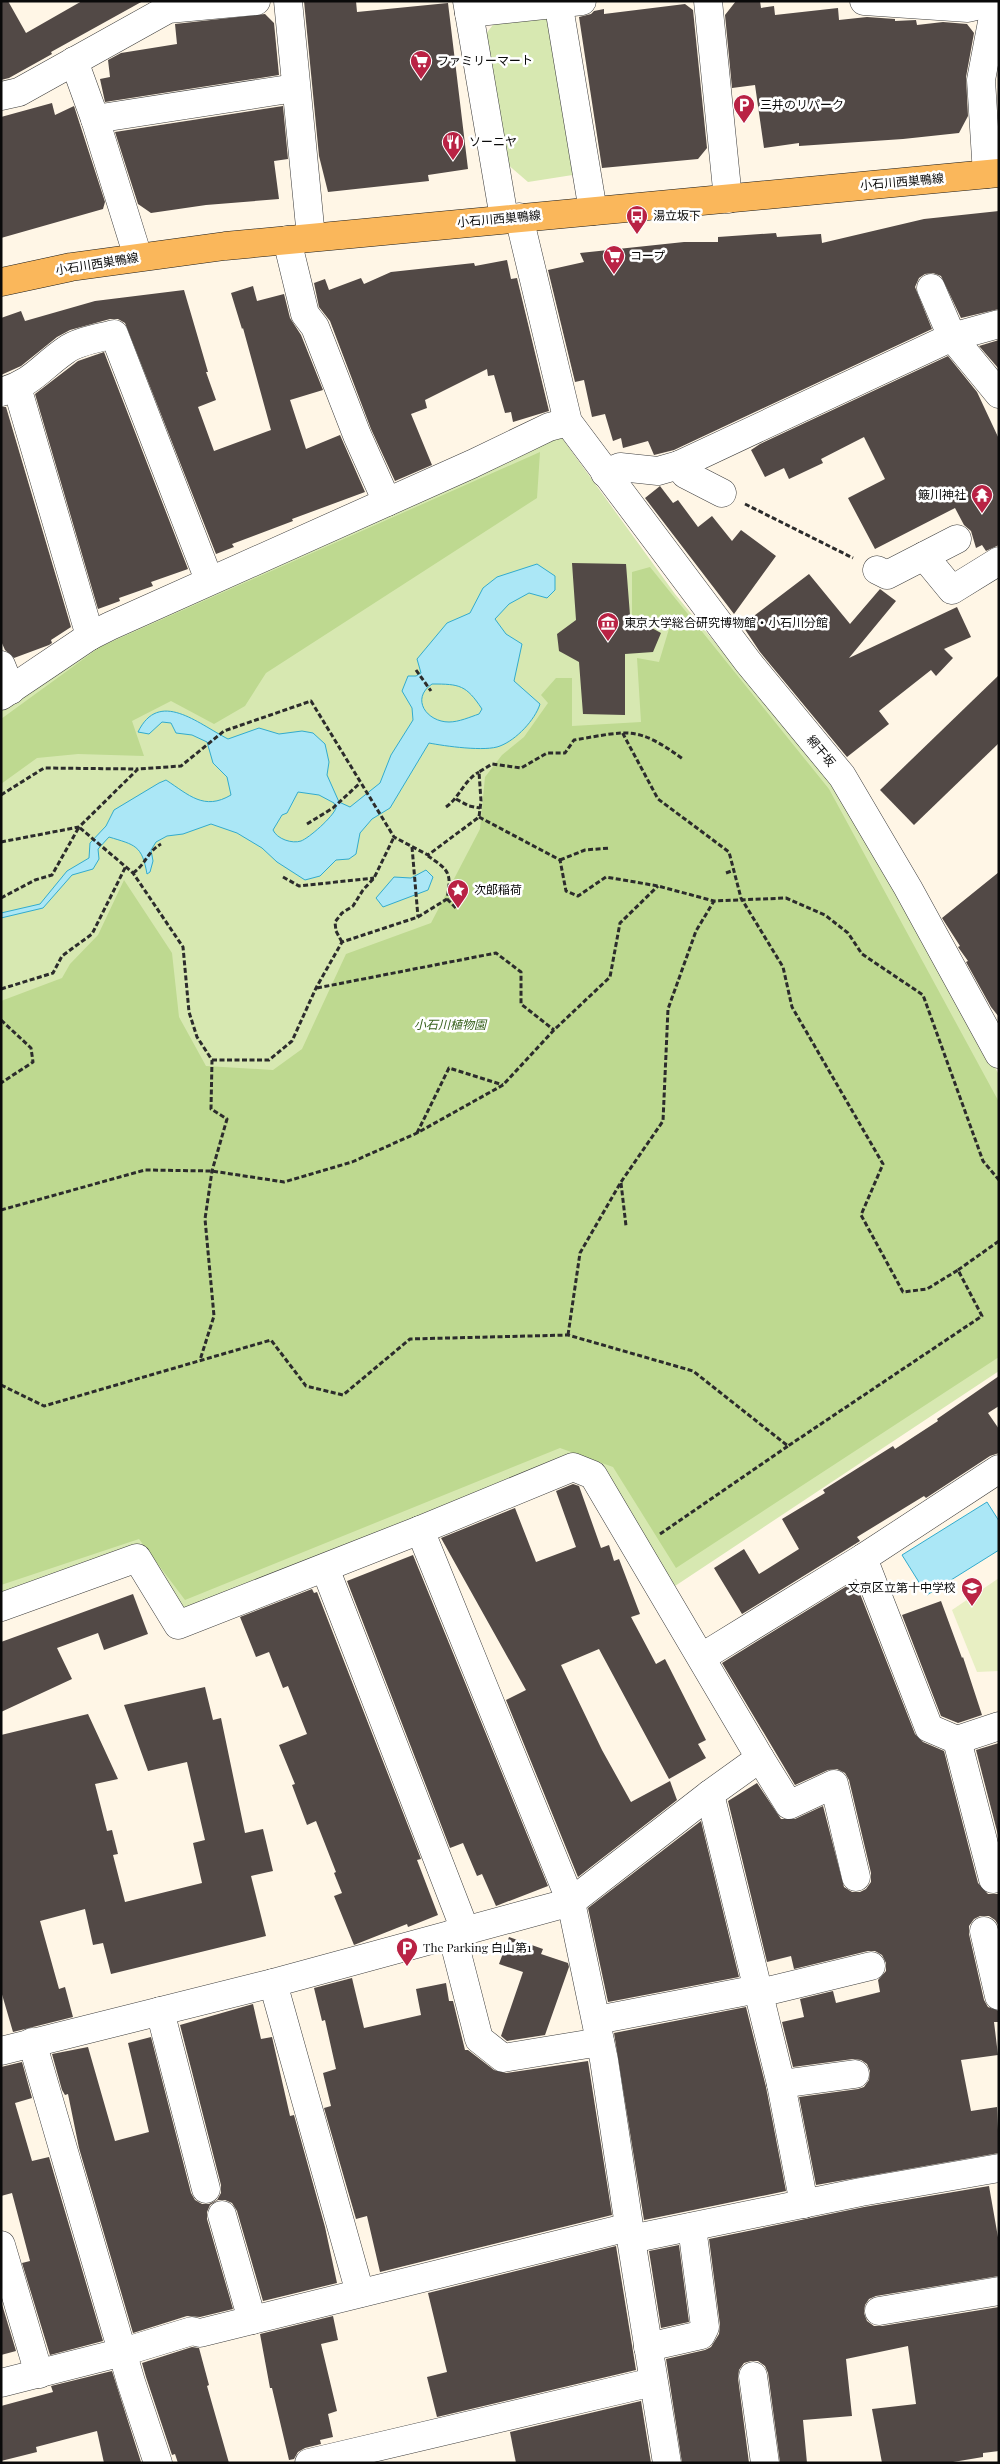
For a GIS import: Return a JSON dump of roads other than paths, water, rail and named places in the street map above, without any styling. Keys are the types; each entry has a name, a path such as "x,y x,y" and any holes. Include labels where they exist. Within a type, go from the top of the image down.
{"main road":[{"name":"小石川西巣鴨線","path":"1,282 71,267 138,257 299,239 993,174"}],"street":[{"path":"1,96 19,92 168,9 256,1"},
{"path":"288,1 295,88 299,239 305,314 315,327 357,435 387,502"},
{"path":"708,1 728,199"},
{"path":"864,1 968,8 996,1 981,80 993,174"},
{"path":"4,684 90,636 209,580 387,502 549,427 568,422 512,218 468,7 566,2 593,210"},
{"path":"74,61 95,119 138,257"},
{"path":"95,119 295,88"},
{"path":"931,288 952,337 999,394"},
{"path":"605,473 620,466 658,471 679,465 952,337 999,324"},
{"path":"90,636 9,390 36,376 67,349 114,334 209,580"},
{"name":"網干坂","path":"568,422 748,662 842,776 908,888 999,1054"},
{"path":"679,465 685,474 722,493"},
{"path":"877,570 887,575 957,539"},
{"path":"924,556 952,590 999,561"},
{"path":"1,1606 137,1558 178,1625 325,1568 573,1467 593,1475 789,1805 834,1784 856,1877"},
{"path":"702,1657 863,1558 999,1469"},
{"path":"420,1530 571,1902 599,2031 667,2463"},
{"path":"863,1558 929,1728 957,1740 999,1726"},
{"path":"325,1568 459,1932 479,2038 503,2058 599,2031 759,1991 871,1966"},
{"path":"957,1740 993,1879 999,1878"},
{"path":"1,2051 273,1983 571,1902 710,1794 760,1758"},
{"path":"710,1794 781,2084 804,2204"},
{"path":"984,1931 999,1996"},
{"path":"273,1983 360,2293"},
{"path":"160,2011 206,2189"},
{"path":"32,2042 123,2352 158,2463"},
{"path":"781,2084 855,2074"},
{"path":"1,2383 123,2352 192,2331 200,2333 360,2293 630,2233 692,2226 861,2192 998,2176"},
{"path":"222,2215 252,2320"},
{"path":"648,2347 701,2335 706,2327 692,2226"},
{"path":"1,2245 39,2374"},
{"path":"880,2311 999,2290"},
{"path":"752,2376 765,2463"},
{"path":"309,2463 653,2382"}],"water":[{"path":"537,564 555,576 555,590 547,598 529,593 509,604 495,619 506,634 522,644 514,681 540,704 538,710 518,734 506,743 494,748 454,747 429,743 390,808 372,819 360,833 356,854 349,859 336,860 320,876 305,880 277,862 262,848 237,833 211,824 183,834 167,836 156,842 151,850 153,861 150,872 147,874 143,857 136,848 109,837 98,849 99,859 93,869 72,875 43,908 1,918 1,913 40,904 67,871 89,858 90,843 106,826 114,810 159,783 166,780 190,796 205,801 213,802 231,795 227,777 213,763 207,742 192,735 176,733 171,723 162,722 149,734 138,732 147,719 157,713 168,711 179,713 228,739 259,728 279,734 302,731 313,733 325,744 329,762 327,775 339,802 350,807 380,783 391,755 413,720 412,708 402,691 408,676 416,676 421,673 417,659 447,623 470,613 483,588 497,577","holes":["432,684 462,688 471,695 482,709 479,714 457,721 441,721 434,718 428,714 422,703 422,696","298,792 319,795 334,803 336,808 326,822 315,832 301,841 293,842 281,838 273,830 282,815 287,813"]},
{"path":"426,870 433,877 428,890 383,907 376,898 394,877 411,878"},
{"path":"987,1502 999,1521 999,1550 927,1595 902,1555"}],"place":[{"name":"ファミリーマート","path":"421,80"},
{"name":"三井のリパーク","path":"744,124"},
{"name":"ソーニヤ","path":"453,161"},
{"name":"湯立坂下","path":"637,235"},
{"name":"コープ","path":"614,275"},
{"name":"簸川神社","path":"982,514"},
{"name":"東京大学総合研究博物館・小石川分館","path":"608,642"},
{"name":"次郎稲荷","path":"458,909"},
{"name":"文京区立第十中学校","path":"972,1607"},
{"name":"The Parking 白山第1","path":"407,1967"}],"park label":[{"name":"小石川植物園","path":"450,1025"}]}
